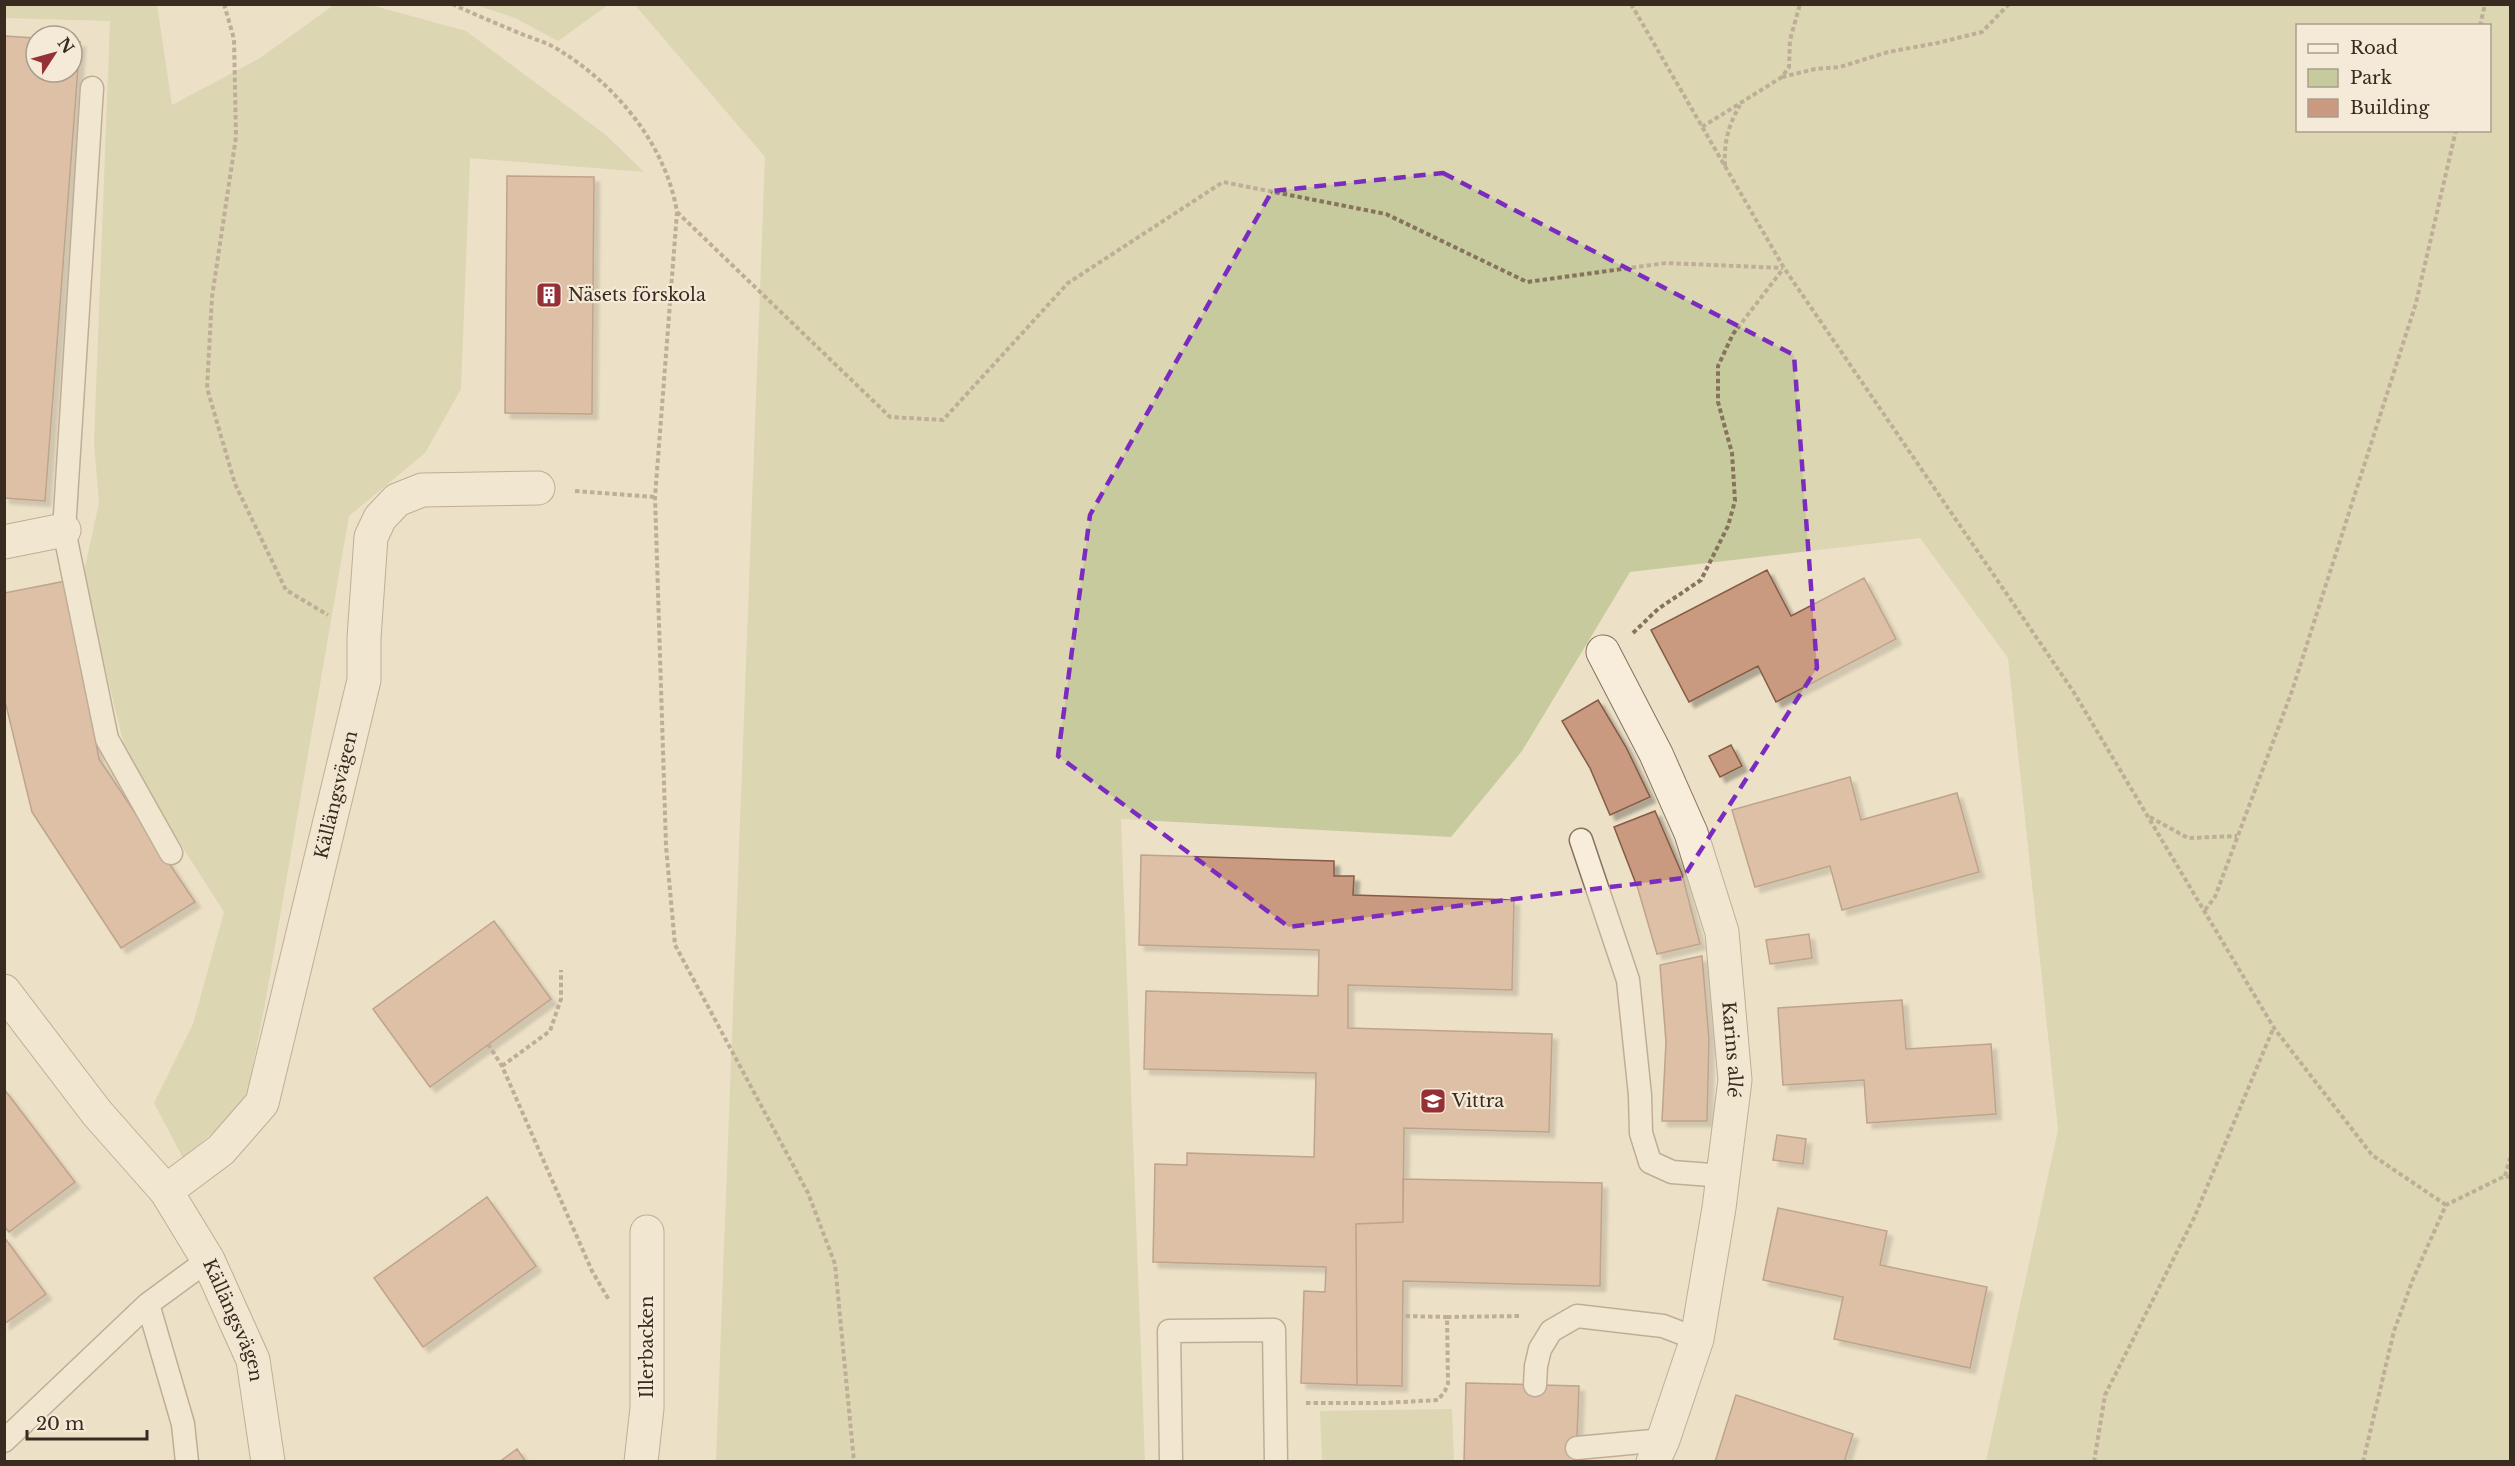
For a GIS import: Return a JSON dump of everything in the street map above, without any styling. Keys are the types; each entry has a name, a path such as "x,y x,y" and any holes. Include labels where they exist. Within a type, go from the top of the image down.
{"street":[{"name":"Källängsvägen","path":"166,1191 221,1150 262,1103 364,680 364,638 371,537 380,518 397,500 422,490 538,488"},
{"path":"4,542 64,530"},
{"name":"Karins allé","path":"1603,652 1656,754 1691,833 1722,932 1735,1080 1724,1176 1697,1339 1658,1451"},
{"name":"Källängsvägen","path":"4,991 97,1113 166,1191 208,1260 253,1360 268,1461"},
{"name":"Illerbacken","path":"641,1461 647,1407 647,1232"}],"lane":[{"path":"92,88 64,530 107,739 171,853"},
{"path":"1581,840 1628,980 1640,1095 1641,1133 1650,1162 1672,1172 1724,1176"},
{"path":"4,1441 148,1304 208,1260"},
{"path":"148,1304 183,1424 187,1461"},
{"path":"1534,1385 1540,1349 1551,1331 1577,1316 1663,1326 1697,1339"},
{"path":"1171,1461 1169,1331 1274,1330 1276,1461"},
{"path":"1577,1448 1658,1451"}],"path":[{"path":"224,4 234,39 236,137 212,297 207,388 236,484 286,590 364,638"},
{"path":"452,4 561,50 609,89 635,118 658,156 675,197 677,212 655,497 666,846 675,945 808,1193 835,1264 854,1461"},
{"path":"1631,4 1784,268 2073,691 2274,1028 2372,1155 2446,1205"},
{"path":"1782,77 1789,67 1790,40 1800,4"},
{"path":"1702,127 1782,77 1840,66 1888,52 1982,32 2009,4"},
{"path":"2480,24 2485,4"},
{"path":"1725,167 1724,147 1728,126 1741,103"},
{"path":"2205,910 2215,897 2292,691 2416,303 2456,132"},
{"path":"677,212 890,417 943,420 1068,283 1223,182 1386,214 1527,282 1666,262 1784,268"},
{"path":"1603,652 1634,632 1658,609 1701,580 1728,526 1735,501 1732,453 1718,402 1719,366 1733,334 1784,268"},
{"path":"538,488 655,497"},
{"path":"2149,816 2188,838 2236,836"},
{"path":"502,1066 550,1031 561,999 561,970"},
{"path":"2094,1461 2105,1395 2194,1218 2274,1028"},
{"path":"488,1044 502,1066 592,1271 612,1305 647,1317"},
{"path":"2363,1461 2394,1331 2413,1279 2446,1205 2508,1177 2511,1158"},
{"path":"1402,1316 1577,1316"},
{"path":"1275,1404 1438,1400 1448,1383 1447,1317"}],"highlighted area":[{"path":"1443,173 1794,355 1817,668 1683,878 1289,927 1058,756 1090,515 1272,191"}],"green space":[{"path":"608,4 558,41 515,18 476,5"},
{"path":"5,5 157,5 172,105 260,58 334,5 371,5 466,31 606,135 644,172 470,158 461,389 425,453 349,516 265,1004 245,1105 183,1158 154,1103 193,1024 224,912 128,762 83,576 99,503 94,442 110,21 5,18"},
{"path":"635,5 2510,5 2510,1461 1986,1461 2058,1130 2008,658 1920,538 1630,572 1522,751 1451,837 1121,819 1145,1461 716,1461 765,157"},
{"path":"1452,1409 1454,1461 1322,1461 1320,1411"}],"building":[{"path":"4,36 24,37 24,84 77,84 45,501 4,498"},
{"name":"Näsets förskola","path":"507,176 594,177 592,414 505,413"},
{"path":"1767,570 1791,616 1864,578 1896,639 1776,702 1758,666 1689,702 1651,630"},
{"path":"66,581 99,759 195,902 121,948 32,812 4,697 4,593"},
{"path":"1598,700 1626,747 1650,797 1610,815 1590,768 1562,721"},
{"path":"1731,745 1742,766 1720,777 1709,756"},
{"path":"1850,777 1861,820 1957,793 1979,872 1842,910 1830,866 1755,887 1732,810"},
{"path":"1655,811 1682,874 1700,944 1657,954 1638,889 1614,827"},
{"name":"Vittra","path":"1141,855 1334,861 1334,876 1354,876 1353,895 1514,900 1512,990 1348,985 1348,1028 1552,1034 1549,1132 1404,1128 1403,1222 1356,1224 1357,1385 1301,1383 1304,1291 1325,1292 1326,1267 1153,1262 1155,1164 1187,1165 1187,1153 1314,1157 1316,1073 1144,1069 1146,991 1318,996 1319,950 1139,945"},
{"path":"494,921 551,999 430,1087 373,1009"},
{"path":"1809,934 1812,958 1770,964 1766,940"},
{"path":"1702,956 1709,1039 1707,1121 1662,1121 1666,1042 1660,965"},
{"path":"1902,1000 1906,1049 1991,1044 1996,1114 1867,1123 1864,1080 1783,1085 1778,1008"},
{"path":"4,1089 75,1182 9,1232 4,1226"},
{"path":"1777,1135 1806,1139 1803,1164 1773,1160"},
{"path":"1403,1179 1602,1183 1600,1286 1403,1281 1402,1386 1357,1385 1356,1224 1403,1222"},
{"path":"487,1197 536,1266 423,1347 374,1278"},
{"path":"1778,1208 1887,1231 1880,1265 1987,1287 1970,1368 1834,1339 1843,1297 1763,1280"},
{"path":"4,1237 46,1294 4,1324"},
{"path":"1466,1383 1579,1386 1576,1462 1464,1462"},
{"path":"1736,1395 1853,1434 1844,1462 1715,1462"},
{"path":"517,1449 526,1462 499,1462"}],"place":[{"name":"Näsets förskola","path":"549,295"},
{"name":"Vittra","path":"1433,1101"}]}
